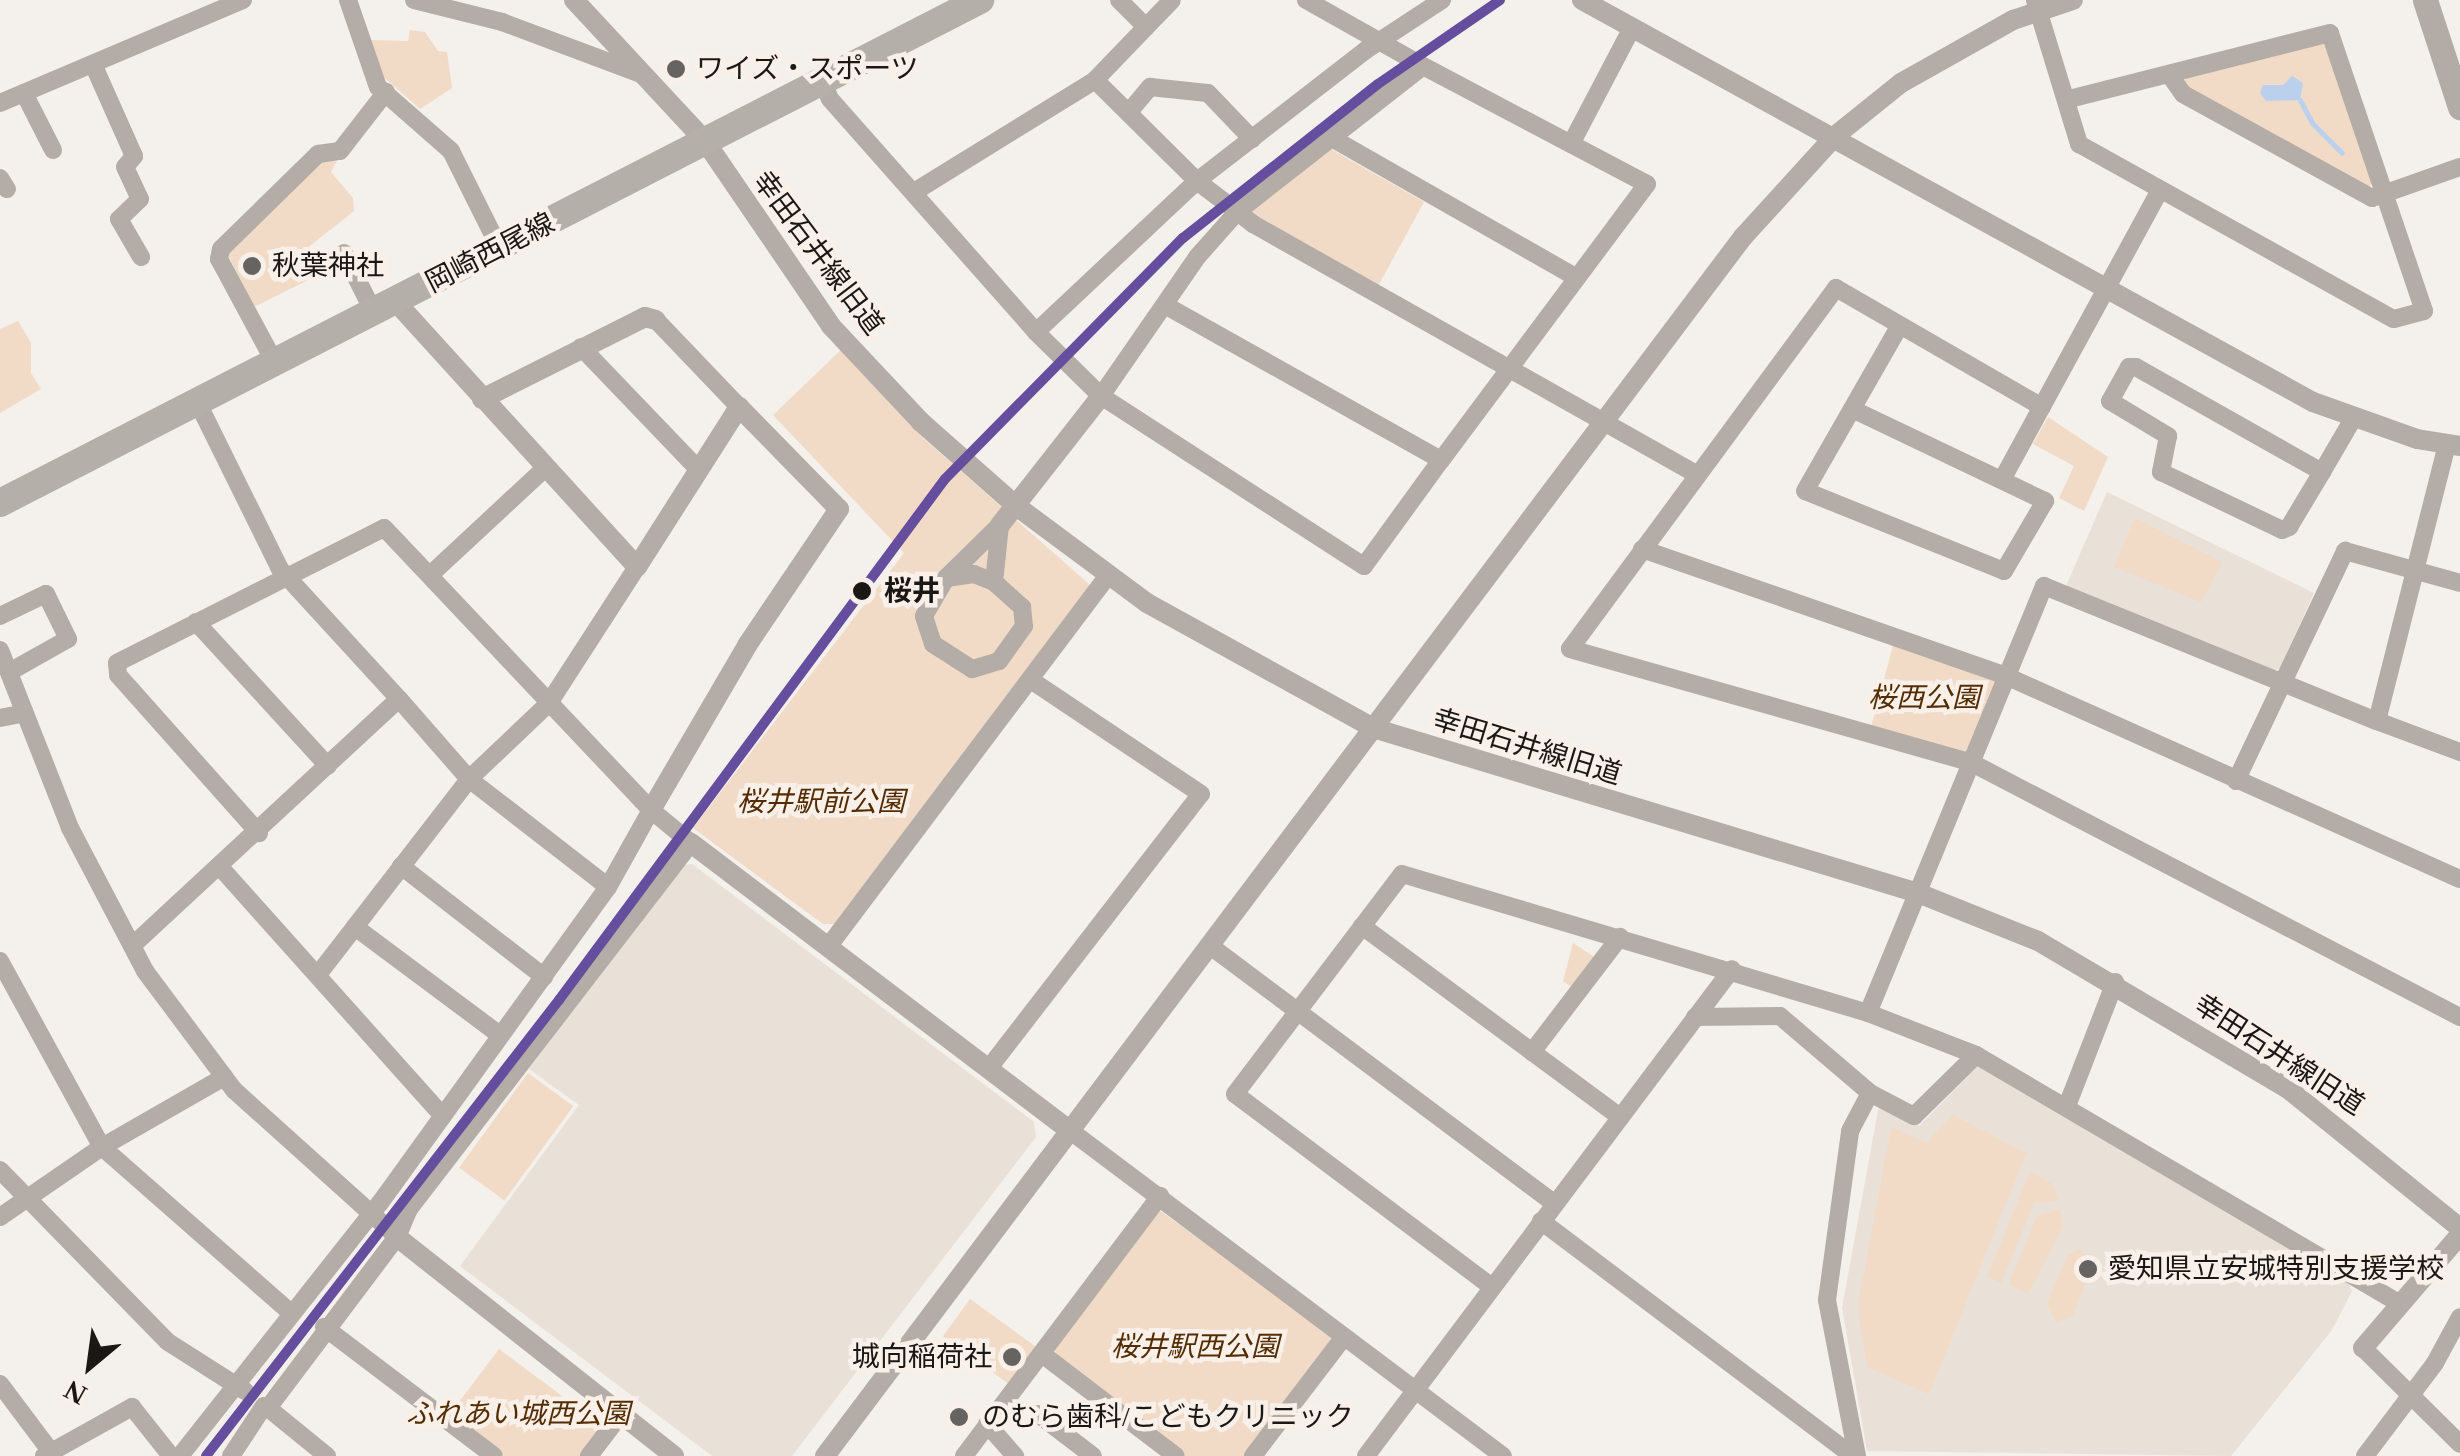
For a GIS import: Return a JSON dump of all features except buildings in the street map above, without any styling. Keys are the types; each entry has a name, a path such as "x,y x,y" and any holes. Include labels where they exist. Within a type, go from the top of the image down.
{"main road":[{"path":"2424,0 2460,107"},
{"name":"岡崎西尾線","path":"0,504 975,2"}],"street":[{"path":"0,103 243,0"},
{"path":"348,0 378,87 452,151 500,248"},
{"path":"414,0 502,22 644,76"},
{"name":"幸田石井線旧道","path":"574,0 705,141 831,326 921,422 1016,505 1107,576 1208,642 1373,728 1918,893 2038,942 2115,982 2287,1088 2460,1231"},
{"path":"1119,0 1146,27"},
{"path":"914,192 1094,80 1172,0"},
{"path":"823,82 830,100 1036,332 1101,396 1364,566 1647,184 1306,0"},
{"path":"1036,332 1197,181 1379,41 1442,0"},
{"path":"1582,0 1835,136 2107,291 2353,419 2453,445 2377,720"},
{"path":"825,1456 1743,237 1835,136 1917,73 2036,5 2074,0"},
{"path":"2036,5 2079,144 2401,320 2426,307 2330,32 2066,100"},
{"path":"1571,144 1632,28"},
{"path":"93,64 134,156 126,168 140,199 119,219 141,257"},
{"path":"946,578 974,574 994,582 1022,607 1024,626 999,661 972,669 927,633 927,604 946,578 1016,505 1167,306 1198,256 1237,212 1422,66"},
{"path":"2168,74 2183,94 2364,195 2388,192 2460,167"},
{"path":"1094,80 1197,181 1237,212 1696,474"},
{"path":"1129,112 1150,87 1208,93 1252,138"},
{"path":"275,363 220,260 221,249 318,154 340,150 386,92"},
{"path":"24,93 54,150"},
{"path":"1330,137 1577,278"},
{"path":"2003,478 2160,190"},
{"path":"344,253 385,308 482,399 637,567"},
{"path":"2042,407 1836,288 1570,649 1972,763 2460,1017"},
{"path":"1167,306 1441,460"},
{"path":"180,1456 241,1388 291,1313 368,1216 608,887 748,644 840,509 656,320 645,317 482,399"},
{"path":"1852,410 2003,478 2044,501 2004,571 1805,491 1900,325"},
{"path":"581,347 698,469"},
{"path":"2322,472 2136,368 2129,367 2110,401 2168,436 2161,472 2282,530 2322,472 2353,419"},
{"path":"198,403 287,576 469,779 608,887"},
{"path":"320,972 469,779 549,702 738,407"},
{"path":"430,575 545,468"},
{"path":"994,582 1000,525"},
{"path":"258,833 116,672 118,662 384,528 651,810 1503,1456"},
{"path":"1642,549 2006,676 2460,879"},
{"path":"2236,781 2344,551 2460,583"},
{"path":"828,947 1032,681 1107,576"},
{"path":"1868,1013 2044,586 2460,752"},
{"path":"0,616 46,594 68,638 11,672"},
{"path":"196,622 328,766"},
{"path":"0,650 70,828 133,946 224,1077 368,1216 674,1456"},
{"path":"990,1068 1201,794 1032,681"},
{"path":"133,946 399,699"},
{"path":"0,718 25,713"},
{"path":"231,1456 324,1326 396,1237 408,1209 691,843"},
{"path":"401,866 544,976"},
{"path":"221,868 320,972 442,1115"},
{"path":"1492,1287 1235,1094 1402,874 1732,969 1868,1013 1976,1055 2401,1304"},
{"path":"1362,926 1620,1116"},
{"path":"355,928 500,1035"},
{"path":"1532,1052 1620,938"},
{"path":"1209,945 1554,1203"},
{"path":"1366,1456 1732,969"},
{"path":"3,974 102,1146 291,1313"},
{"path":"2067,1106 2115,982"},
{"path":"1695,1018 1780,1016 1870,1093 1914,1116 1976,1055"},
{"path":"0,1217 102,1146 224,1077"},
{"path":"1855,1456 1826,1300 1850,1131 1870,1093"},
{"path":"0,1170 25,1200 168,1342 241,1388"},
{"path":"964,1456 1160,1196"},
{"path":"1541,1221 1855,1456"},
{"path":"2460,1231 2363,1348 2408,1400 2460,1444"},
{"path":"2365,1456 2408,1400 2460,1317"},
{"path":"324,1326 494,1456"},
{"path":"1254,1456 1344,1337"},
{"path":"1042,1354 1176,1456"},
{"path":"0,1384 49,1455 132,1408 171,1456"},
{"path":"266,1407 327,1456"},
{"path":"589,1456 621,1414"},
{"path":"1038,1414 1089,1455"},
{"path":"988,1424 1015,1456"}],"shaded area":[{"path":"2107,492 2314,593 2280,668 2273,671 2066,586"},
{"path":"692,864 1034,1122 1036,1137 792,1456 712,1456 460,1266 579,1105 529,1069 678,866"},
{"name":"愛知県立安城特別支援学校","path":"1978,1066 2348,1282 2352,1291 2332,1330 2231,1456 1867,1451 1842,1308 1879,1105 1919,1126"}],"green space":[{"path":"410,30 425,32 438,51 447,52 452,88 420,109 378,72 368,40 408,41"},
{"path":"2319,40 2329,44 2377,181 2365,189 2184,86 2186,76"},
{"path":"1329,148 1424,202 1377,288 1245,214"},
{"path":"339,157 331,172 353,198 354,211 306,249 316,276 254,307 226,251 326,158"},
{"path":"18,321 31,343 31,373 41,389 0,413 0,329"},
{"name":"桜井駅前公園","path":"841,350 921,436 1090,585 835,924 823,924 693,828 904,553 773,415"},
{"path":"2048,417 2108,457 2084,511 2059,498 2074,466 2033,444"},
{"path":"2135,518 2222,562 2201,602 2114,567"},
{"name":"桜西公園","path":"1894,642 1992,675 1998,684 1970,757 1871,727"},
{"path":"1573,943 1596,958 1574,989 1563,981"},
{"path":"528,1073 573,1106 505,1201 459,1168"},
{"path":"1953,1115 2026,1153 1929,1394 1867,1367 1858,1306 1891,1127 1927,1143"},
{"path":"2030,1172 2054,1185 2058,1201 2034,1203 2001,1283 1987,1277"},
{"path":"2060,1209 2063,1227 2028,1294 2009,1284 2037,1216"},
{"name":"桜井駅西公園","path":"1159,1210 1332,1334 1333,1343 1248,1456 1186,1456 1056,1357 1055,1349"},
{"path":"2080,1249 2093,1264 2073,1315 2057,1323 2047,1304 2068,1255"},
{"path":"970,1299 1038,1348 1011,1386 943,1336"},
{"name":"ふれあい城西公園","path":"499,1349 597,1422 599,1433 581,1456 504,1456 450,1414"}],"water":[{"path":"2292,76 2303,83 2300,100 2266,101 2260,93 2263,85 2283,85"}],"waterway":[{"path":"2300,100 2312,123 2342,153"}],"transit line":[{"path":"206,1456 559,1000 945,479 1183,238 1378,84 1500,0"}],"place":[{"name":"ワイズ・スポーツ","path":"676,69"},
{"name":"秋葉神社","path":"252,266"},
{"name":"桜井","path":"862,591"},
{"name":"愛知県立安城特別支援学校","path":"2088,1269"},
{"name":"城向稲荷社","path":"1012,1357"},
{"name":"のむら歯科/こどもクリニック","path":"959,1417"}]}
